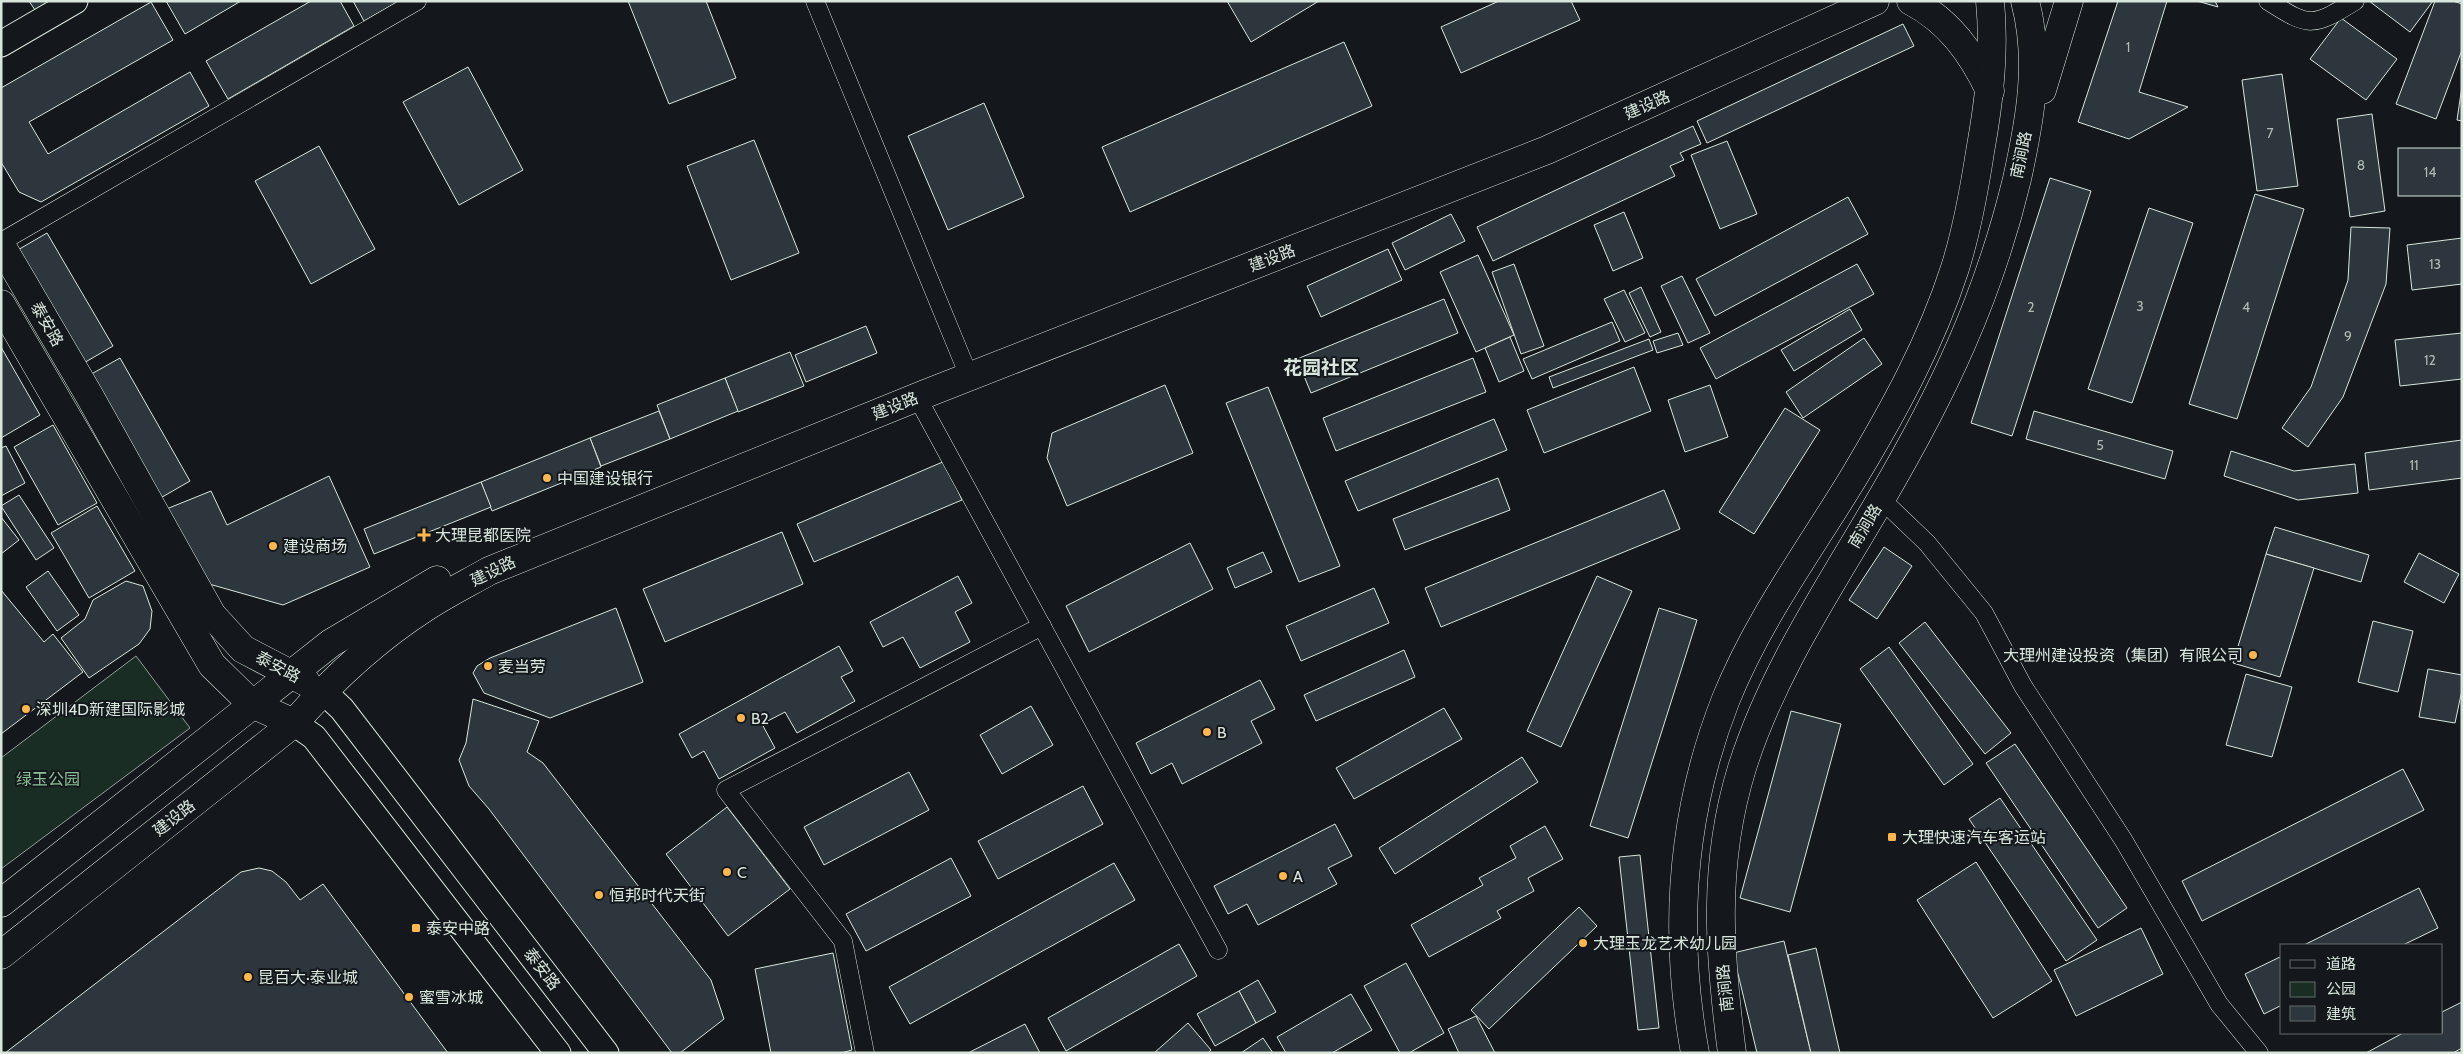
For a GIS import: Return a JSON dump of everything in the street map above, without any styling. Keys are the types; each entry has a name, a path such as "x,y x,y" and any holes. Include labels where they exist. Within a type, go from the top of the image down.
{"main road":[{"path":"1,44 75,1"},
{"name":"建设路","path":"1,903 331,643 474,558 1532,138 1833,1"},
{"name":"建设路","path":"1,955 294,723 322,691 360,656 426,607 489,571 917,397 1547,150 1875,1"},
{"path":"1911,1 1935,16 1961,41 1981,72 1990,91"},
{"path":"1695,1053 1684,974 1682,906 1687,850 1705,762 1727,696 1764,620 1852,480 1909,381 1927,342 1955,267 1977,173 1990,91 1993,57 1990,1"},
{"name":"南涧路","path":"1732,1053 1722,974 1720,928 1721,877 1736,791 1755,731 1788,656 1882,499 1948,378 1981,301 2003,235 2024,146 2033,78 2032,35 2026,1"},
{"path":"2024,146 2068,1"},
{"name":"泰安路","path":"1,244 89,395 212,615 243,649 322,691 342,710 606,1053"},
{"name":"泰安路","path":"1,304 212,665 252,704 294,723 314,737 558,1053"},
{"path":"1852,480 1882,499"}],"street":[{"path":"1,244 417,1"},
{"path":"815,1 964,364"},
{"path":"2268,1 2296,20 2323,21 2355,1"},
{"path":"917,397 1218,950"},
{"path":"1882,499 1927,543 1984,613 2023,686 2124,841 2214,997 2259,1053"},
{"path":"865,1053 843,941 726,790 1042,626"}],"green space":[{"name":"绿玉公园","path":"136,656 190,728 1,869 1,758"}],"building":[{"path":"29,1 50,1 35,10"},
{"path":"166,1 241,1 185,34"},
{"path":"311,1 340,1 354,26 228,99 206,61"},
{"path":"353,1 399,1 364,21"},
{"path":"628,1 706,1 736,78 669,104"},
{"path":"1227,1 1319,1 1251,42"},
{"path":"1499,1 1571,1 1580,20 1461,73 1441,27"},
{"path":"2118,1 2167,1 2139,92 2188,107 2129,139 2078,122"},
{"path":"2197,1 2215,1 2218,7"},
{"path":"2369,1 2433,1 2410,32"},
{"path":"2435,1 2453,1 2462,4 2462,50 2436,119 2396,104"},
{"path":"151,2 173,40 29,122 48,154 190,72 209,106 41,202 19,192 1,162 1,88"},
{"path":"2341,18 2397,59 2366,100 2310,59"},
{"path":"1903,24 1914,46 1707,143 1697,121"},
{"path":"1344,42 1372,106 1130,212 1102,147"},
{"path":"468,67 523,170 459,205 403,102"},
{"path":"2282,74 2298,186 2257,191 2242,80"},
{"path":"2462,86 2462,121 2457,120"},
{"path":"984,103 1024,197 948,230 908,136"},
{"path":"2372,114 2385,211 2350,217 2337,119"},
{"path":"1693,126 1701,144 1680,153 1684,160 1670,166 1675,176 1493,261 1477,227"},
{"path":"754,140 799,253 731,280 687,166"},
{"path":"1727,141 1757,214 1720,229 1691,155"},
{"path":"319,146 375,249 311,284 255,181"},
{"path":"2398,148 2462,148 2462,196 2398,196"},
{"path":"2050,178 2091,191 2012,436 1971,423"},
{"path":"2255,194 2304,209 2237,419 2189,404"},
{"path":"1848,197 1868,234 1715,316 1696,279"},
{"path":"2149,208 2193,223 2132,403 2088,389"},
{"path":"1624,212 1643,258 1613,271 1594,225"},
{"path":"1451,214 1465,241 1405,270 1392,243"},
{"path":"2351,227 2390,228 2386,284 2343,397 2308,447 2282,428 2311,387 2348,280"},
{"path":"47,233 113,346 82,364 16,251"},
{"path":"2462,238 2462,284 2412,290 2407,245"},
{"path":"1388,249 1402,280 1321,317 1307,286"},
{"path":"1478,255 1514,335 1476,352 1440,272"},
{"path":"1514,264 1544,346 1521,354 1492,272"},
{"path":"1857,264 1874,294 1716,379 1700,348"},
{"path":"1682,276 1710,333 1688,343 1661,286"},
{"path":"1641,287 1661,332 1650,337 1629,293"},
{"path":"1624,290 1645,333 1625,342 1604,299"},
{"path":"1444,299 1458,333 1311,393 1297,359"},
{"path":"1850,309 1862,330 1794,371 1781,350"},
{"path":"1612,322 1620,341 1532,379 1523,359"},
{"path":"866,326 877,353 806,382 795,355"},
{"path":"1678,333 1683,345 1657,353 1653,341"},
{"path":"2462,333 2462,379 2400,386 2395,340"},
{"path":"1510,337 1524,371 1499,382 1485,348"},
{"path":"1864,338 1882,364 1803,418 1786,392"},
{"path":"1649,339 1653,350 1553,388 1549,377"},
{"path":"1,347 40,415 1,438"},
{"path":"790,352 804,386 738,412 725,378"},
{"path":"120,358 190,481 157,500 86,377"},
{"path":"1473,358 1486,392 1336,451 1323,418"},
{"path":"1634,367 1651,411 1544,453 1527,410"},
{"path":"725,378 738,411 670,439 657,405"},
{"path":"1165,385 1193,453 1067,506 1047,458 1052,433"},
{"path":"1710,385 1728,437 1685,452 1668,400"},
{"path":"1268,387 1340,566 1299,582 1226,403"},
{"path":"1785,408 1820,430 1754,534 1719,512"},
{"path":"659,411 670,439 601,466 590,438"},
{"path":"2034,411 2173,451 2165,479 2026,439"},
{"path":"1494,419 1507,450 1358,511 1345,481"},
{"path":"53,425 97,503 58,525 14,447"},
{"path":"590,438 601,467 492,511 481,482"},
{"path":"2462,440 2462,478 2369,490 2365,453"},
{"path":"6,446 25,483 1,496 1,448"},
{"path":"2231,451 2294,471 2355,464 2358,493 2298,500 2224,476"},
{"path":"945,461 962,500 814,562 797,524"},
{"name":"建设商场","path":"329,476 370,567 283,605 209,584 164,510 211,491 227,525"},
{"path":"1498,478 1510,510 1405,550 1393,519"},
{"path":"481,482 491,507 374,554 364,529"},
{"path":"1664,490 1680,529 1441,627 1425,588"},
{"path":"19,495 54,548 36,560 1,506"},
{"path":"97,506 135,571 89,598 51,533"},
{"path":"1,517 19,540 1,554"},
{"path":"2275,527 2369,555 2361,582 2266,554"},
{"path":"782,532 803,584 665,642 643,589"},
{"path":"1190,543 1213,589 1089,652 1066,606"},
{"path":"1884,547 1912,566 1877,619 1849,600"},
{"path":"1263,552 1272,572 1235,588 1227,568"},
{"path":"2419,553 2459,574 2444,603 2404,582"},
{"path":"2266,554 2314,568 2280,677 2233,663"},
{"path":"48,571 79,615 57,631 26,587"},
{"path":"958,576 972,603 955,612 970,642 920,668 903,637 883,647 870,622"},
{"path":"1597,576 1632,591 1561,747 1527,731"},
{"path":"126,581 143,586 152,611 150,629 139,644 89,678 61,638 85,619 93,600"},
{"path":"1374,588 1389,623 1301,661 1286,626"},
{"path":"1,590 44,642 53,634 83,672 1,734"},
{"path":"616,608 643,682 550,718 484,693 473,673 477,666 490,658"},
{"path":"1659,608 1697,620 1628,838 1590,826"},
{"path":"2373,621 2413,631 2398,692 2358,682"},
{"path":"1925,622 2011,733 1985,754 1899,643"},
{"name":"B2","path":"839,646 853,671 841,677 855,701 797,733 785,712 762,724 775,748 719,779 704,751 692,758 679,734"},
{"path":"1889,647 1973,764 1944,785 1860,669"},
{"path":"1404,650 1415,677 1316,721 1304,695"},
{"path":"2428,669 2462,675 2462,690 2455,723 2419,717"},
{"path":"2246,674 2292,687 2272,757 2226,745"},
{"name":"B","path":"1260,680 1275,709 1251,721 1262,743 1182,784 1172,763 1151,774 1136,743"},
{"name":"恒邦时代天街","path":"473,699 539,721 527,752 543,763 711,980 724,1019 680,1053 672,1053 489,809 469,786 459,760 466,743"},
{"path":"1031,706 1053,745 1002,774 980,735"},
{"path":"1444,708 1462,739 1354,799 1336,768"},
{"path":"1791,711 1841,724 1790,912 1740,898"},
{"path":"2015,744 2127,908 2098,928 1986,763"},
{"path":"1522,757 1538,782 1395,874 1379,848"},
{"path":"2403,769 2424,810 2202,921 2182,881"},
{"path":"909,772 929,810 824,865 804,827"},
{"path":"1083,786 1103,824 998,879 978,841"},
{"path":"2000,798 2097,940 2066,961 1969,819"},
{"name":"C","path":"727,807 790,889 728,936 666,854"},
{"name":"A","path":"1335,824 1352,856 1328,868 1337,884 1258,925 1247,904 1228,914 1214,886"},
{"path":"1545,826 1563,859 1528,878 1534,891 1497,911 1501,918 1429,957 1411,925 1483,885 1479,878 1516,858 1510,846"},
{"path":"1640,855 1659,1028 1638,1030 1619,857"},
{"path":"951,858 971,896 866,951 846,914"},
{"path":"1976,862 2052,981 1993,1018 1917,900"},
{"path":"1114,863 1135,900 910,1024 889,987"},
{"name":"昆百大·泰业城","path":"259,868 272,871 286,882 300,900 323,884 448,1053 5,1053 241,872"},
{"path":"2419,888 2438,928 2405,944 2306,944"},
{"path":"1579,907 1597,926 1489,1029 1471,1010"},
{"path":"2141,928 2163,974 2076,1016 2054,970"},
{"path":"1784,941 1811,1053 1757,1053 1733,953"},
{"path":"1179,944 1197,976 1066,1051 1048,1018"},
{"path":"1816,948 1840,1053 1811,1053 1788,955"},
{"path":"833,953 852,1050 841,1053 771,1053 755,969"},
{"path":"2280,957 2280,1006 2264,1014 2245,974"},
{"path":"1406,963 1444,1033 1409,1053 1400,1053 1364,986"},
{"path":"1258,980 1276,1012 1256,1023 1239,991"},
{"path":"1239,991 1256,1023 1215,1046 1197,1014"},
{"path":"1351,994 1372,1030 1332,1053 1286,1053 1277,1037"},
{"path":"2462,1002 2462,1048 2453,1053 2366,1053 2401,1034 2443,1034 2443,1012"},
{"path":"1476,1016 1495,1053 1459,1053 1448,1029"},
{"path":"1188,1023 1211,1050 1208,1053 1154,1053"},
{"path":"1025,1024 1040,1053 968,1053"},
{"path":"1263,1038 1273,1053 1241,1053"}],"place":[{"name":"中国建设银行","path":"547,478"},
{"name":"大理昆都医院","path":"424,535"},
{"name":"建设商场","path":"273,546"},
{"name":"大理州建设投资（集团）有限公司","path":"2253,655"},
{"name":"麦当劳","path":"488,666"},
{"name":"深圳4D新建国际影城","path":"26,709"},
{"name":"B2","path":"741,718"},
{"name":"B","path":"1207,732"},
{"name":"大理快速汽车客运站","path":"1892,837"},
{"name":"C","path":"727,872"},
{"name":"A","path":"1283,876"},
{"name":"恒邦时代天街","path":"599,895"},
{"name":"泰安中路","path":"416,928"},
{"name":"大理玉龙艺术幼儿园","path":"1583,943"},
{"name":"昆百大·泰业城","path":"248,977"},
{"name":"蜜雪冰城","path":"409,997"}],"district":[{"name":"花园社区","path":"1321,367"}]}
